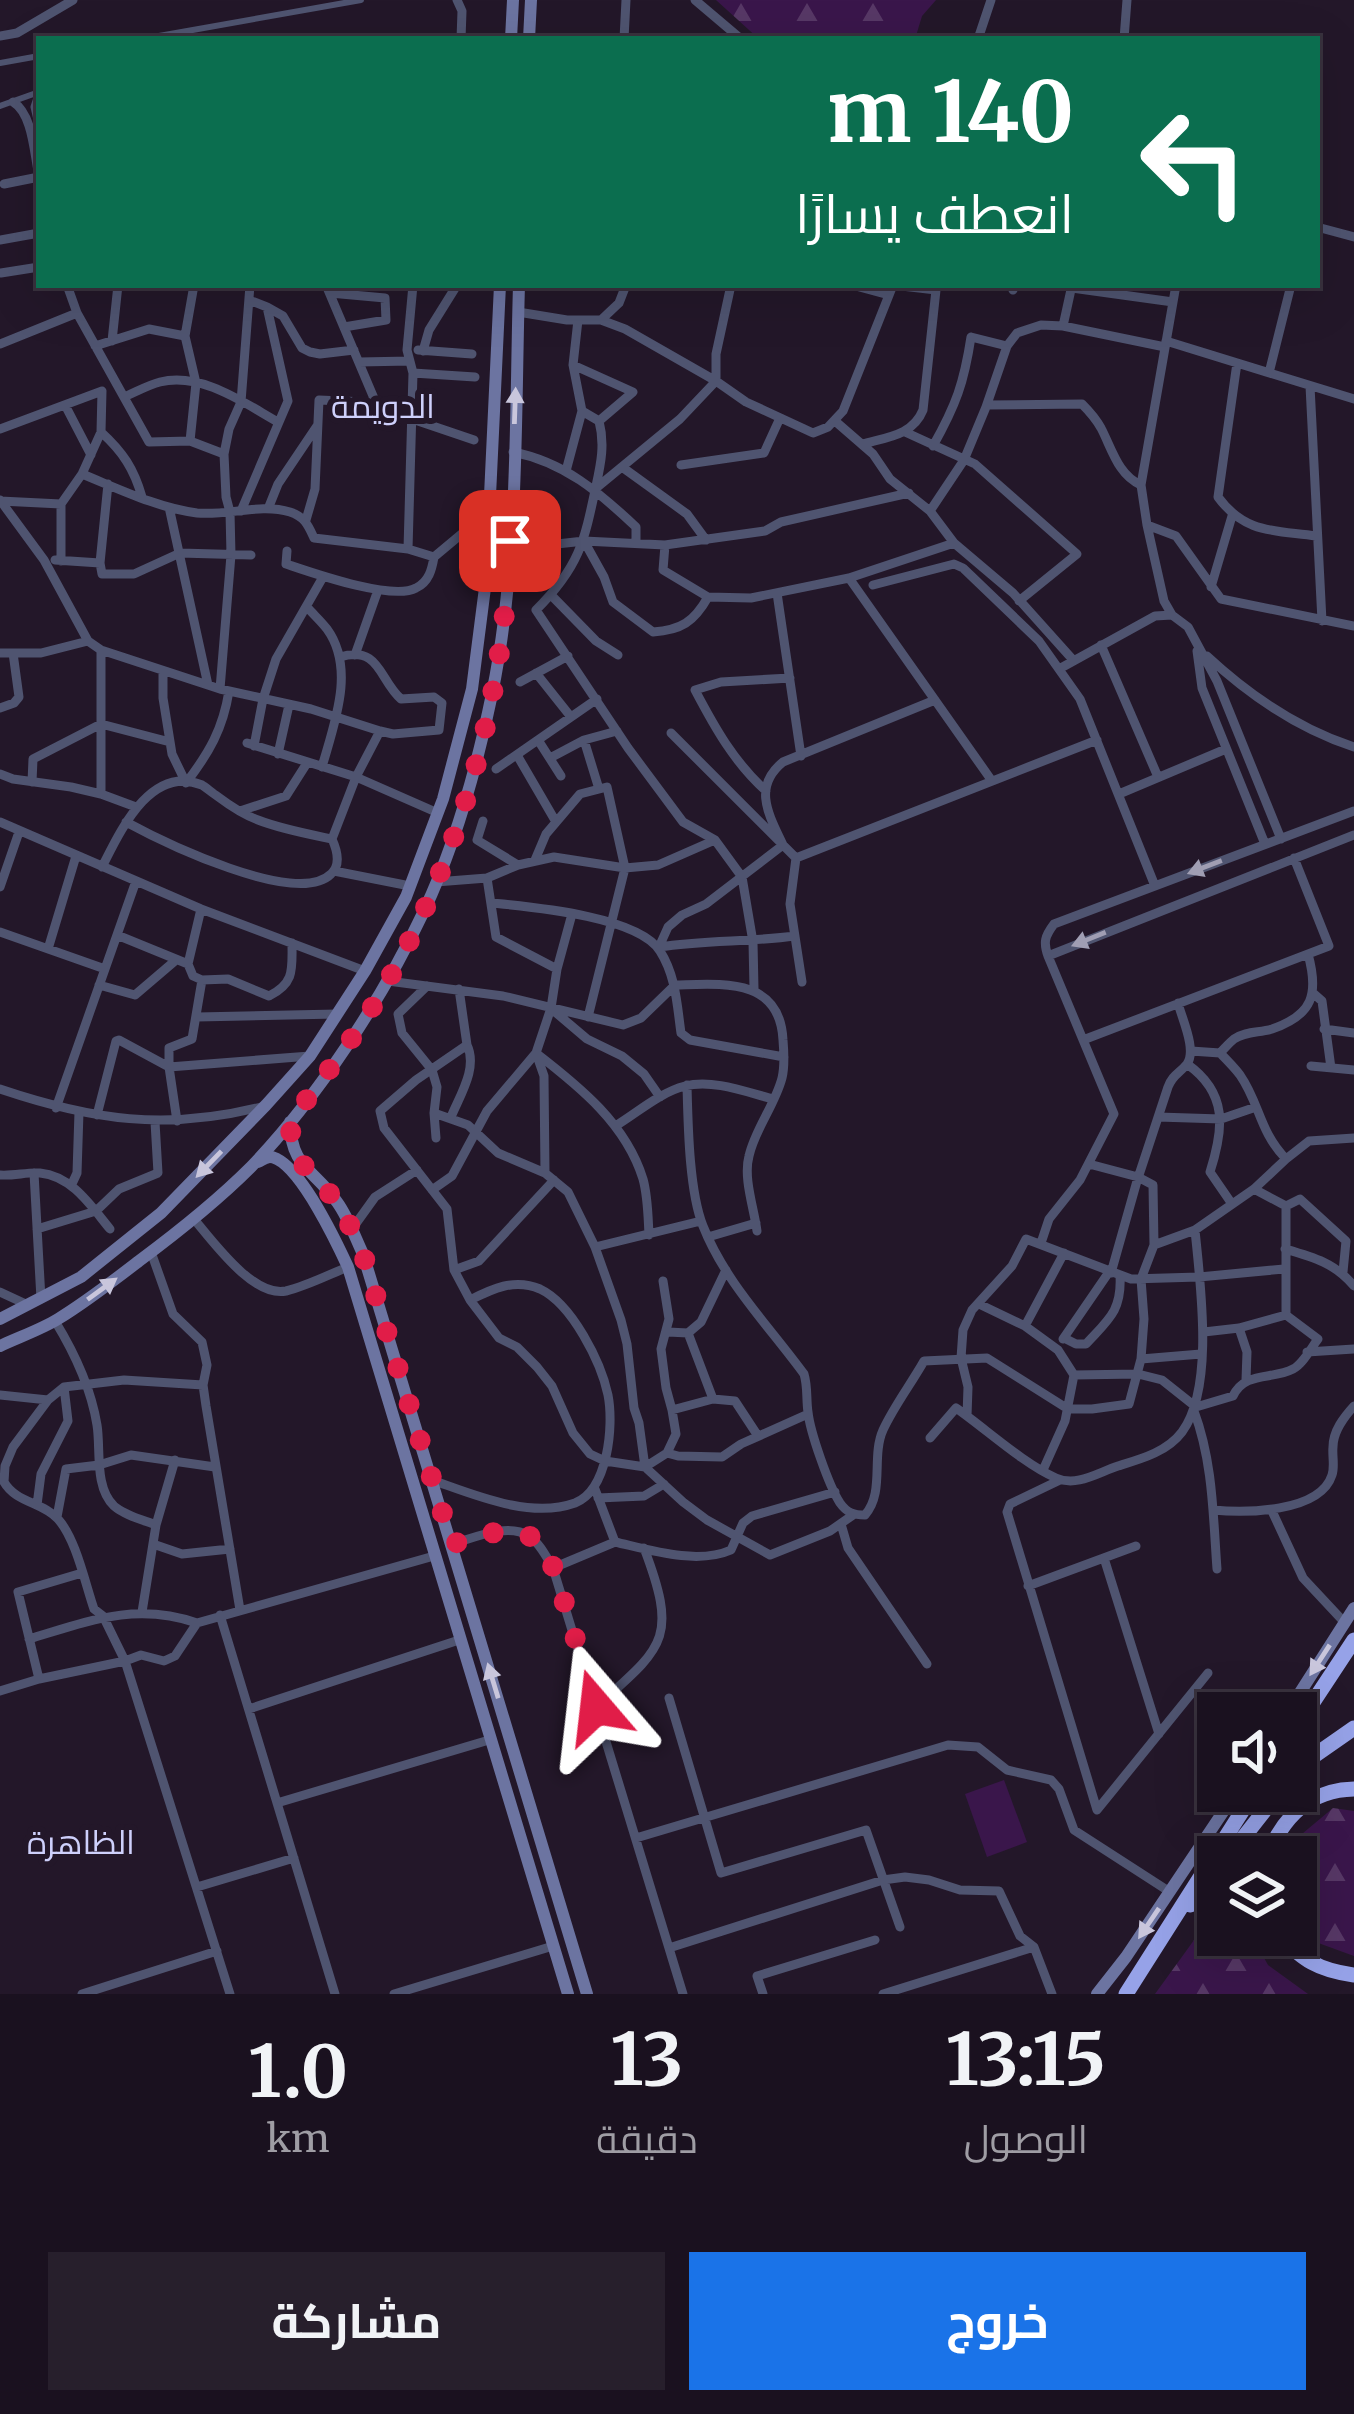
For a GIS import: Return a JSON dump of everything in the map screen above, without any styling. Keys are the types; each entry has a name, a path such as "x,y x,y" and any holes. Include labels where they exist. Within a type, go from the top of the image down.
{"highway":[{"path":"1317,1696 1354,1640"},
{"path":"1317,1754 1354,1728"},
{"path":"1278,1836 1285,1820 1308,1802 1337,1789 1354,1789"},
{"path":"1156,1950 1241,1812"},
{"path":"1245,1836 1263,1812"},
{"path":"1126,1994 1197,1897"},
{"path":"1300,1956 1326,1971 1354,1975"}],"main road":[{"path":"511,36 513,0"},
{"path":"529,36 531,0"},
{"path":"0,1319 81,1277 161,1213 266,1106 310,1056 365,971 410,886 438,813 472,689 486,580 500,288"},
{"path":"0,1346 55,1321 151,1252 252,1165 290,1122 388,982 426,908 464,810 492,693 508,585 519,288"},
{"path":"290,1122 297,1158 341,1206 363,1254 587,1994"},
{"path":"252,1165 269,1157 288,1170 330,1226 348,1268 570,1994"},
{"path":"1301,1692 1354,1608"},
{"path":"490,1740 509,1736"},
{"path":"1096,1994 1223,1812"},
{"path":"523,1848 523,1838 530,1833 552,1880"}],"street":[{"path":"0,36 16,33 73,0"},
{"path":"160,36 361,0"},
{"path":"457,0 461,36"},
{"path":"624,36 626,0"},
{"path":"694,0 737,36"},
{"path":"979,36 991,0"},
{"path":"1124,36 1127,0"},
{"path":"188,36 195,30"},
{"path":"0,63 36,57"},
{"path":"0,106 36,94"},
{"path":"13,102 22,107 36,163"},
{"path":"4,184 36,177"},
{"path":"1320,228 1354,238"},
{"path":"0,240 36,234"},
{"path":"1,273 36,267"},
{"path":"69,288 77,314 149,442 190,441 224,454"},
{"path":"112,341 118,288"},
{"path":"190,441 196,383 185,336 193,288"},
{"path":"236,512 226,497 224,454 241,402 250,288"},
{"path":"408,549 413,288"},
{"path":"410,362 423,350 429,330 455,288"},
{"path":"601,320 619,303 625,288"},
{"path":"596,489 716,381 716,355 729,288"},
{"path":"863,444 917,425 939,288"},
{"path":"1064,326 1072,288"},
{"path":"1085,288 1173,302"},
{"path":"1175,288 1141,485 1147,525 1163,601 1188,627 1216,681 1281,838"},
{"path":"1269,373 1290,288"},
{"path":"328,289 385,298 386,320 344,327"},
{"path":"328,289 376,403"},
{"path":"518,312 601,320 625,328 746,403 814,433 836,422 843,411 892,289"},
{"path":"249,300 283,316 302,348 310,352 354,350"},
{"path":"186,783 220,730 219,688 236,512 288,401 267,307"},
{"path":"0,344 77,314"},
{"path":"566,471 582,411 573,365 578,320"},
{"path":"930,512 964,460 1007,346 1027,327 1064,326 1166,344 1354,400"},
{"path":"95,346 149,329 185,336"},
{"path":"933,446 955,407 971,337 1007,346"},
{"path":"423,350 472,355"},
{"path":"359,362 410,362 475,377"},
{"path":"1237,363 1218,497 1232,517 1260,528 1316,536"},
{"path":"573,365 632,392 599,421"},
{"path":"124,397 164,381 196,383 220,389 278,422"},
{"path":"0,428 118,386"},
{"path":"1310,386 1322,621"},
{"path":"61,561 61,504 82,475 101,432 102,392"},
{"path":"306,520 314,489 319,400 412,404"},
{"path":"987,405 1082,404 1098,422 1129,479 1141,485"},
{"path":"65,405 91,454"},
{"path":"582,411 599,421 604,446 592,515 575,563 536,610 683,822 715,840 742,878 753,941 754,989"},
{"path":"681,465 764,453 780,418"},
{"path":"412,419 474,440"},
{"path":"836,422 863,444 890,479 930,512 953,543 1019,601 1074,661"},
{"path":"268,509 278,484 317,426"},
{"path":"101,432 122,451 142,497"},
{"path":"904,432 975,464 1077,554 1019,601"},
{"path":"513,452 566,471 596,489 636,527 636,543"},
{"path":"622,467 687,514 706,540"},
{"path":"82,475 169,507 200,513 291,512 306,520 314,538 408,549 434,557"},
{"path":"108,484 102,574 134,574 180,553 251,555"},
{"path":"548,545 706,540 765,531 782,521 909,493"},
{"path":"0,500 61,504"},
{"path":"0,500 44,560 88,641 101,650 380,731 439,730 442,703 434,698 401,699 366,656 347,653 340,657"},
{"path":"169,507 219,688"},
{"path":"287,551 286,564 323,577 378,590 408,591 420,587 432,572 434,557 489,511"},
{"path":"1211,587 1232,517"},
{"path":"1147,525 1176,536 1221,599 1354,626"},
{"path":"584,541 613,602 652,632 696,619 708,597"},
{"path":"664,544 663,570 708,597 751,598 849,578 953,543"},
{"path":"44,560 100,563"},
{"path":"873,585 954,564 1012,612 1080,699 1155,886"},
{"path":"323,577 276,659 250,745 356,777 438,813"},
{"path":"849,578 992,781"},
{"path":"355,655 378,590"},
{"path":"777,593 801,756"},
{"path":"551,595 596,641 618,656"},
{"path":"307,608 329,631 340,657 337,716 322,767"},
{"path":"1060,669 1155,616 1172,615"},
{"path":"0,653 41,653 88,641"},
{"path":"1102,645 1158,777"},
{"path":"1196,646 1268,705 1326,738 1354,747"},
{"path":"1196,646 1202,688 1264,844"},
{"path":"100,794 101,650"},
{"path":"0,708 19,697 13,653"},
{"path":"520,682 568,656"},
{"path":"163,671 172,754 186,783"},
{"path":"536,673 571,717"},
{"path":"766,791 722,740 695,691 722,682 790,678"},
{"path":"496,769 597,699"},
{"path":"783,844 770,817 766,791 772,771 783,762 935,700"},
{"path":"278,754 290,705"},
{"path":"32,782 33,759 101,724 170,742"},
{"path":"550,758 617,730"},
{"path":"125,822 234,872 286,882 327,878 338,859 332,839 380,731"},
{"path":"671,733 796,858"},
{"path":"538,740 561,776"},
{"path":"584,740 599,789"},
{"path":"796,858 1097,740"},
{"path":"1119,794 1226,748"},
{"path":"517,755 556,822"},
{"path":"240,811 286,796 307,763"},
{"path":"0,774 100,794 136,807"},
{"path":"102,867 136,807 173,782 202,785 262,822 332,839"},
{"path":"535,860 546,834 580,794 607,787 625,868 588,1017"},
{"path":"1041,1243 1049,1220 1081,1180 1114,1114 1048,956 1046,934 1054,924 1354,811"},
{"path":"483,821 477,840 518,865"},
{"path":"0,822 201,909 365,971"},
{"path":"0,887 20,832"},
{"path":"1048,956 1354,835"},
{"path":"436,883 487,878 554,856 625,868 658,865 715,840"},
{"path":"659,947 668,927 682,915 706,904 783,844"},
{"path":"48,949 76,856"},
{"path":"796,858 790,904 802,982"},
{"path":"1083,1040 1329,946 1294,858"},
{"path":"334,872 410,886"},
{"path":"487,878 496,937 557,969"},
{"path":"56,1108 136,881"},
{"path":"492,903 610,921 635,932 659,947 675,985 681,1033 690,1040 784,1058"},
{"path":"201,909 188,964 202,980 228,979 269,995 283,988 292,972 292,943"},
{"path":"432,1190 452,1176 487,1112 536,1053 572,914"},
{"path":"0,932 105,969"},
{"path":"117,935 188,964"},
{"path":"659,947 795,936"},
{"path":"1220,1053 1248,1032 1270,1030 1304,1012 1314,994 1308,954"},
{"path":"99,985 135,995 176,960"},
{"path":"177,1121 169,1048 192,1039 202,980"},
{"path":"388,982 503,996 623,1025 641,1018 675,985 754,989 769,999 778,1015 784,1058 782,1078 748,1157 756,1227 708,1237"},
{"path":"427,986 398,1014 402,1034 431,1070 437,1087 436,1138"},
{"path":"451,1117 470,1073 472,1054 459,989"},
{"path":"1314,994 1322,1001 1331,1068"},
{"path":"1057,1348 1113,1274 1138,1177 1173,1074 1187,1064 1191,1051 1178,1004"},
{"path":"551,1008 587,1039 622,1056 661,1097"},
{"path":"197,1017 337,1014"},
{"path":"1324,1029 1354,1033"},
{"path":"97,1114 119,1040 169,1067 310,1056"},
{"path":"467,1045 380,1112 384,1128 447,1209 454,1270 470,1300 499,1338 517,1348 552,1386 573,1433 590,1454 644,1467 707,1520 770,1555 871,1509 882,1432 924,1361 987,1358 1068,1408 1130,1404 1141,1359 1141,1279 1154,1245 1153,1185 1089,1164"},
{"path":"1191,1051 1220,1053 1239,1074 1269,1141 1286,1159"},
{"path":"536,1053 617,1125 643,1179 649,1235"},
{"path":"454,1270 479,1261 550,1177 544,1076 536,1053"},
{"path":"1187,1064 1208,1079 1221,1119 1210,1172 1232,1204"},
{"path":"1311,1066 1354,1070"},
{"path":"617,1125 687,1085 717,1086 773,1099"},
{"path":"687,1085 701,1221 726,1270 804,1374 808,1414 821,1459 842,1506 854,1515"},
{"path":"0,1089 56,1108 155,1122 200,1120 266,1106"},
{"path":"1158,1117 1221,1119 1256,1107"},
{"path":"71,1186 77,1173 79,1112"},
{"path":"434,1114 451,1117 478,1133 498,1154 550,1177 568,1192 612,1289 627,1344 644,1467"},
{"path":"37,1228 95,1211 119,1189 158,1173 155,1122"},
{"path":"1154,1245 1195,1230 1309,1141 1354,1138"},
{"path":"352,1229 375,1197 416,1170"},
{"path":"0,1292 35,1302 34,1172"},
{"path":"0,1175 52,1175 71,1186 110,1228"},
{"path":"1253,1189 1286,1206"},
{"path":"1286,1206 1300,1199 1346,1240 1342,1273"},
{"path":"1286,1206 1286,1315"},
{"path":"193,1218 239,1270 265,1289 282,1292 348,1268"},
{"path":"595,1247 701,1221"},
{"path":"930,1438 956,1408 1043,1470 1076,1482 1165,1448 1195,1409 1204,1332 1195,1230"},
{"path":"968,1416 961,1358 964,1330 972,1310 1012,1266 1025,1239 1113,1274 1141,1279 1284,1269"},
{"path":"1285,1249 1328,1262 1354,1286"},
{"path":"151,1252 173,1314 202,1342 207,1365 203,1385 240,1610"},
{"path":"1025,1326 1064,1253"},
{"path":"668,1332 688,1333 701,1322 726,1270"},
{"path":"1064,1338 1086,1344 1113,1314 1120,1298 1113,1274"},
{"path":"644,1467 667,1453 676,1435 665,1388 662,1349 669,1319 663,1281"},
{"path":"470,1300 499,1286 538,1288 569,1313 583,1335 608,1396 605,1461 597,1493 615,1542"},
{"path":"979,1304 1057,1348 1074,1376 1065,1421 1043,1470"},
{"path":"1204,1332 1286,1315"},
{"path":"1195,1409 1233,1396 1246,1380 1296,1368 1318,1339 1286,1315"},
{"path":"55,1321 86,1385 98,1426 99,1465 107,1497 116,1509 156,1525"},
{"path":"1239,1328 1246,1352 1246,1380"},
{"path":"688,1333 713,1399"},
{"path":"1307,1352 1354,1349"},
{"path":"1141,1359 1202,1354"},
{"path":"1074,1376 1138,1374 1162,1381 1195,1409 1205,1442 1217,1569"},
{"path":"203,1385 124,1380 64,1387 48,1400 13,1447 4,1482 7,1489 57,1516 94,1609 103,1616 125,1661 230,1994"},
{"path":"37,1505 41,1474 68,1421 64,1387"},
{"path":"0,1395 48,1400"},
{"path":"673,1410 713,1399 735,1401 758,1436"},
{"path":"1213,1510 1272,1511 1315,1495 1332,1476 1336,1433 1354,1406"},
{"path":"667,1453 722,1457 808,1414"},
{"path":"609,1424 639,1423"},
{"path":"57,1516 66,1468 131,1455 215,1467"},
{"path":"142,1612 156,1525 175,1460"},
{"path":"432,1480 534,1509 551,1509 597,1493 644,1496 664,1484"},
{"path":"1060,1480 1010,1504 1007,1512 1096,1810 1208,1673"},
{"path":"0,1499 7,1489"},
{"path":"554,1568 615,1542 719,1556 731,1550 743,1523 752,1516 836,1492"},
{"path":"1272,1511 1303,1578 1345,1623"},
{"path":"841,1524 848,1548 927,1664"},
{"path":"452,1544 513,1531 532,1537 554,1568 683,1994"},
{"path":"153,1544 182,1554 230,1549"},
{"path":"1028,1586 1136,1546"},
{"path":"596,1707 645,1663 658,1644 662,1606 644,1548"},
{"path":"29,1639 103,1616 142,1612 197,1623 434,1556"},
{"path":"1104,1558 1159,1734"},
{"path":"39,1679 18,1592 82,1573"},
{"path":"220,1616 335,1994"},
{"path":"0,1691 141,1655 164,1661 175,1656 197,1623"},
{"path":"249,1709 459,1640"},
{"path":"669,1698 721,1873 866,1830 900,1927"},
{"path":"277,1803 490,1740"},
{"path":"636,1838 948,1745 964,1745 978,1747 1007,1770 1051,1780 1074,1830 1170,1892"},
{"path":"197,1886 294,1858"},
{"path":"669,1948 905,1876 960,1890 999,1891 1020,1936 1034,1947 1052,1994"},
{"path":"763,1994 757,1976 875,1940"},
{"path":"394,1994 553,1946"},
{"path":"884,1994 1034,1947"},
{"path":"82,1994 217,1951"}],"green space":[{"path":"716,0 936,0 922,16 916,36 756,36"},
{"path":"1004,1780 1027,1842 987,1857 965,1794"},
{"path":"1333,1808 1354,1811 1354,1956 1317,1942 1317,1836 1300,1836"},
{"path":"1197,1936 1197,1956 1263,1956 1308,1994 1155,1994"}],"district":[{"name":"الدويمة","path":"383,406"},
{"name":"الظاهرة","path":"81,1842"}],"route":[{"path":"510,541 492,693 464,810 426,908 388,982 290,1122 290,1138 297,1158 341,1206 363,1254 452,1544 490,1533 513,1531 532,1537 554,1568 596,1707"}]}
